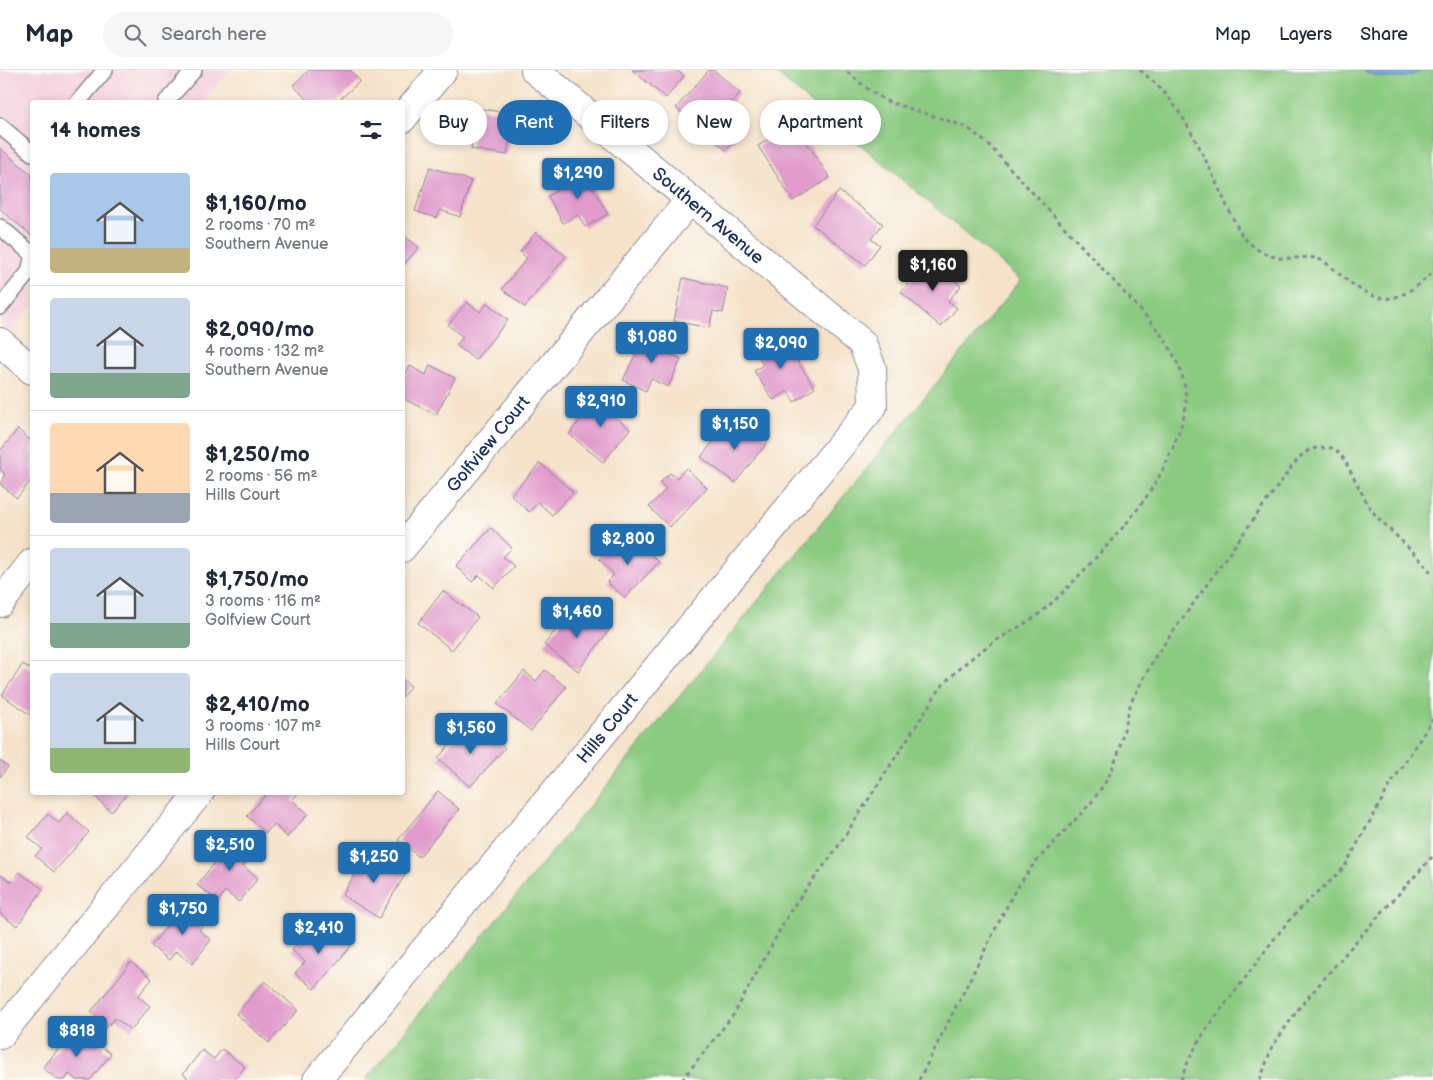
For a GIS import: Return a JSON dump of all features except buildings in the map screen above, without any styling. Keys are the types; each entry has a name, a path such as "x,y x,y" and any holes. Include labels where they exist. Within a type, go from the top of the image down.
{"street":[{"path":"405,116 444,70"},
{"name":"Southern Avenue","path":"535,70 689,201 862,344 872,368"},
{"name":"Golfview Court","path":"405,544 689,201"},
{"path":"0,342 30,368"},
{"name":"Hills Court","path":"317,1080 872,406 872,368"},
{"path":"0,603 30,566"},
{"path":"0,1035 198,795"}],"lane":[{"path":"80,100 105,70"},
{"path":"168,100 194,70"},
{"path":"0,126 30,151"},
{"path":"0,227 30,252"},
{"path":"0,307 29,272 30,268"}],"path":[{"path":"682,1080 734,1014 792,908 835,851 941,687 969,660 990,644 1035,617 1096,557 1140,507 1155,485 1172,452 1185,412 1186,402 1182,370 1172,350 1159,331 986,143 969,129 958,124 886,101 845,70"},
{"path":"1140,70 1162,90 1180,113 1241,234 1254,248 1283,259 1308,257 1318,259 1366,295 1376,298 1385,299 1404,294 1433,272"},
{"path":"919,1080 1013,894 1033,865 1091,804 1106,780 1118,754 1131,702 1155,657 1273,492 1302,455 1308,450 1317,448 1332,448 1338,452 1344,459 1368,505 1376,516 1422,561 1433,575"},
{"path":"1181,1080 1199,1039 1266,951 1300,908 1336,877 1345,866 1389,787 1433,719"},
{"path":"1260,1080 1272,1047 1299,1008 1433,856"}],"shaded area":[{"path":"0,70 230,70 205,100 30,100 30,309 11,333 0,324"}],"green space":[{"path":"772,70 1433,70 1433,1080 365,1080 1021,280 861,145 881,145 881,100 808,100"}],"water":[{"path":"1362,70 1423,70 1401,78 1385,78"}]}
